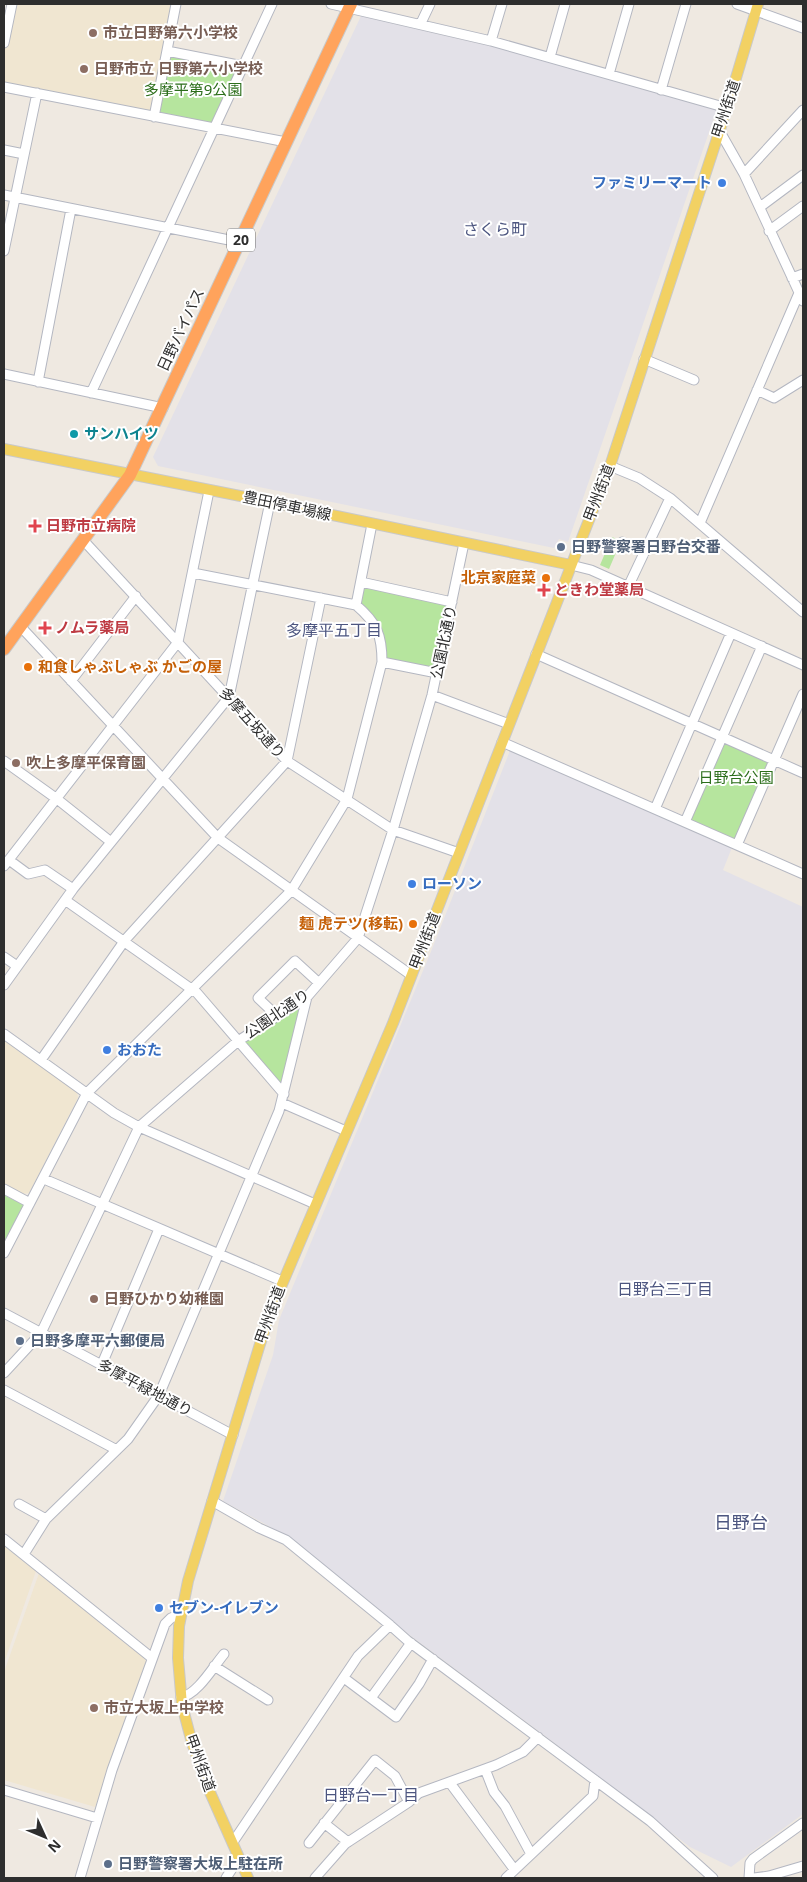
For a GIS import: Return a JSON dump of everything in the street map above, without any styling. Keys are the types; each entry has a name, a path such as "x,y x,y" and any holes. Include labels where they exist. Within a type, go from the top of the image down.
{"highway":[{"name":"日野バイパス","path":"4,649 130,475 350,6"}],"main road":[{"name":"甲州街道","path":"248,1878 199,1767 186,1724 181,1696 178,1658 181,1614 188,1581 260,1344 282,1282 393,1023 610,466 727,108 757,7"},
{"name":"豊田停車場線","path":"4,449 571,565"}],"street":[{"path":"4,43 12,4"},
{"path":"154,117 176,4"},
{"path":"91,393 272,4"},
{"path":"331,4 350,6 491,40 727,108"},
{"path":"421,23 430,4"},
{"path":"491,40 502,4"},
{"path":"550,57 566,4"},
{"path":"609,74 629,4"},
{"path":"661,90 686,4"},
{"path":"737,4 757,7 803,28"},
{"path":"167,51 243,66"},
{"path":"4,87 286,142"},
{"path":"4,251 37,93"},
{"path":"744,174 803,110"},
{"path":"700,523 757,390 801,297 744,174 719,130"},
{"path":"4,150 24,154"},
{"path":"760,207 803,174"},
{"path":"4,195 239,242"},
{"path":"769,231 803,206"},
{"path":"38,382 72,208"},
{"path":"792,278 803,274"},
{"path":"644,359 694,380"},
{"path":"4,374 163,408"},
{"path":"757,390 774,398 803,380"},
{"path":"610,466 639,478 670,498 803,612"},
{"path":"72,889 45,870 28,874 6,864 178,642 209,491"},
{"path":"628,587 670,498"},
{"path":"4,985 72,889 229,697 270,502"},
{"path":"356,605 372,524"},
{"name":"多摩五坂通り","path":"84,541 287,761 394,830 459,853"},
{"path":"622,542 645,552"},
{"name":"公園北通り","path":"4,1373 41,1333 139,1127 238,1041 307,997 358,938 394,830 438,673 464,543"},
{"path":"571,565 591,570 803,665"},
{"path":"4,1253 87,1093 291,891 346,799 382,662 382,647 378,630 368,616 356,605 193,573"},
{"path":"361,582 452,602"},
{"path":"71,681 136,596"},
{"path":"41,1060 125,940 287,761 321,598"},
{"path":"21,627 218,838 412,975"},
{"path":"655,809 731,633"},
{"path":"685,822 762,646"},
{"path":"536,654 803,773"},
{"path":"382,662 438,673"},
{"path":"737,845 803,694"},
{"path":"432,695 509,724"},
{"path":"502,742 803,874"},
{"path":"4,760 57,798 111,842"},
{"path":"65,900 193,989 238,1041 283,1099 346,1131"},
{"path":"4,957 17,966"},
{"path":"277,1016 258,998 295,961 319,983"},
{"path":"24,1554 46,1519 128,1439 159,1395 283,1099 307,997"},
{"path":"4,1034 114,1113 139,1127 315,1204"},
{"path":"44,1178 282,1282"},
{"path":"4,1189 30,1203"},
{"path":"102,1364 160,1229"},
{"name":"多摩平緑地通り","path":"4,1313 233,1435"},
{"path":"4,1390 117,1450"},
{"path":"212,1502 259,1528 286,1540 411,1643 650,1821 713,1878"},
{"path":"19,1504 46,1519"},
{"path":"4,1539 152,1658"},
{"path":"80,1878 97,1818 165,1624 171,1618 181,1614"},
{"path":"233,1842 358,1656 390,1625"},
{"path":"371,1698 411,1643"},
{"path":"181,1696 186,1696 197,1688 224,1654"},
{"path":"344,1678 396,1717 419,1684 433,1659"},
{"path":"214,1666 268,1700"},
{"path":"315,1878 348,1842 409,1802 418,1793 450,1783 523,1752 538,1737"},
{"path":"309,1843 375,1760 395,1776 409,1802"},
{"path":"485,1769 494,1792 505,1806 532,1854"},
{"path":"506,1878 592,1796 596,1780"},
{"path":"450,1783 514,1869"},
{"path":"4,1790 97,1818"},
{"path":"324,1823 348,1842"},
{"path":"749,1878 750,1863 753,1859 803,1823"},
{"path":"226,1878 239,1858"},
{"path":"754,1878 803,1866"}],"shaded area":[{"name":"日野市立 日野第六小学校","path":"12,4 176,4 154,117 4,87 4,43"},
{"path":"361,16 511,51 717,109 568,542 559,539 554,548 158,466 153,457"},
{"path":"511,748 733,845 723,870 803,907 803,1814 731,1867 690,1847 411,1636 289,1537 223,1501 273,1355 279,1320 432,949"},
{"path":"4,1040 77,1092 78,1098 29,1193 22,1194 4,1184"},
{"path":"4,1545 36,1571 4,1663"},
{"path":"39,1573 144,1658 147,1663 95,1807 4,1780 4,1672"}],"green space":[{"name":"多摩平第9公園","path":"173,54 235,69 236,71 212,122 208,124 159,114 168,58"},
{"path":"612,537 621,541 609,569 600,565"},
{"path":"361,582 452,602 437,673 382,662 378,630 356,605"},
{"name":"日野台公園","path":"722,737 774,760 739,841 687,818"},
{"path":"303,1004 282,1085 245,1042"},
{"path":"4,1195 24,1205 4,1243"}],"place":[{"name":"市立日野第六小学校","path":"93,33"},
{"name":"日野市立 日野第六小学校","path":"84,69"},
{"name":"ファミリーマート","path":"722,183"},
{"name":"サンハイツ","path":"74,434"},
{"name":"日野市立病院","path":"35,526"},
{"name":"日野警察署日野台交番","path":"561,547"},
{"name":"北京家庭菜","path":"546,578"},
{"name":"ときわ堂薬局","path":"544,590"},
{"name":"ノムラ薬局","path":"45,628"},
{"name":"和食しゃぶしゃぶ かごの屋","path":"28,667"},
{"name":"吹上多摩平保育園","path":"16,763"},
{"name":"ローソン","path":"412,884"},
{"name":"麺 虎テツ(移転)","path":"413,924"},
{"name":"おおた","path":"107,1050"},
{"name":"日野ひかり幼稚園","path":"94,1299"},
{"name":"日野多摩平六郵便局","path":"20,1341"},
{"name":"セブン-イレブン","path":"159,1608"},
{"name":"市立大坂上中学校","path":"94,1708"},
{"name":"日野警察署大坂上駐在所","path":"108,1864"}],"district":[{"name":"さくら町","path":"495,229"},
{"name":"多摩平五丁目","path":"334,630"},
{"name":"日野台三丁目","path":"665,1289"},
{"name":"日野台","path":"741,1523"},
{"name":"日野台一丁目","path":"371,1795"}]}
